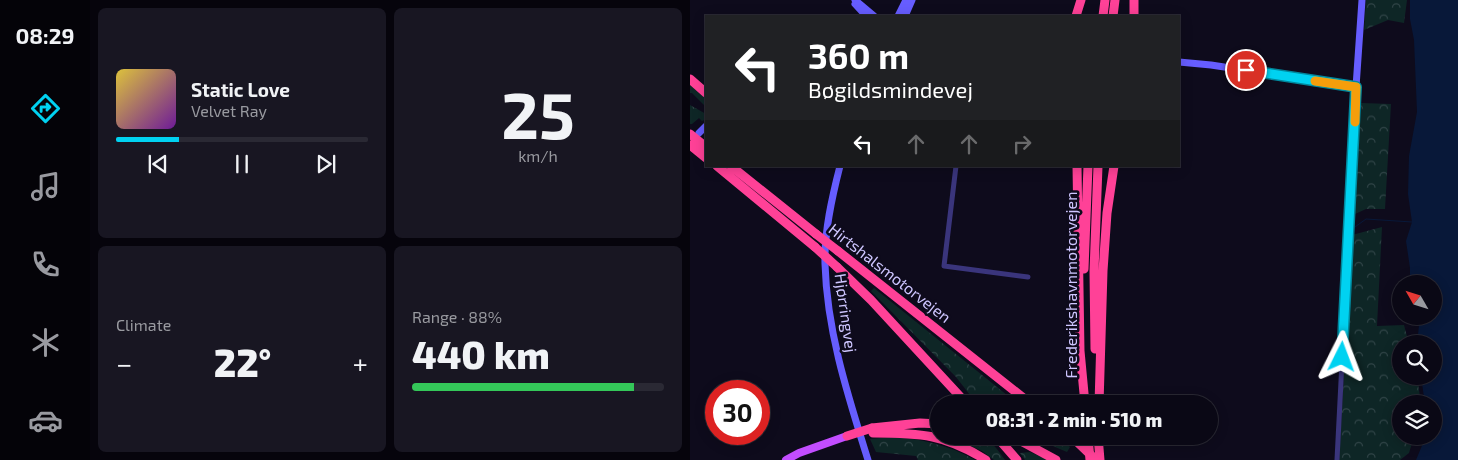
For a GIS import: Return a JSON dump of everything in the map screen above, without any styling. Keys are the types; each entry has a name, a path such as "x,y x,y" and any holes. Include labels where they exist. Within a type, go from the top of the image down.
{"highway":[{"path":"1076,15 1081,0"},
{"path":"1103,15 1106,0"},
{"path":"1113,15 1115,0"},
{"path":"1134,0 1134,15"},
{"path":"690,79 705,91"},
{"path":"694,134 705,146"},
{"path":"690,145 705,157"},
{"name":"Hirtshalsmotorvejen","path":"718,167 837,267 871,300 959,395"},
{"name":"Hirtshalsmotorvejen","path":"732,167 1020,395"},
{"path":"1076,167 1080,351 1085,395"},
{"name":"Frederikshavnmotorvejen","path":"1086,395 1084,286 1088,167"},
{"name":"Frederikshavnmotorvejen","path":"1098,167 1094,315 1098,395"},
{"path":"1098,395 1103,271 1107,213 1114,167"},
{"path":"845,437 873,430 920,423 930,424"},
{"path":"873,430 933,436 958,444 986,460"},
{"path":"1004,445 1017,460"},
{"path":"1028,445 1056,460"},
{"path":"1081,445 1098,460"},
{"path":"1089,445 1090,460"},
{"path":"1098,445 1098,460"}],"main road":[{"path":"854,0 865,15"},
{"path":"854,0 873,15"},
{"path":"898,15 906,0"},
{"path":"905,15 912,0"},
{"path":"1180,62 1220,66 1356,87 1362,0"},
{"path":"694,134 705,127"},
{"name":"Hjørringvej","path":"840,167 831,205 826,249 827,293 832,333 838,360 868,460"},
{"path":"786,460 845,437"}],"street":[{"path":"1337,460 1356,87"},
{"path":"956,167 944,266 1028,277"}],"green space":[{"path":"1366,0 1407,0 1404,23 1388,20 1364,30"},
{"path":"690,85 705,97 705,106 692,93 690,93"},
{"path":"1361,103 1391,104 1385,209 1366,209 1355,214"},
{"path":"690,105 705,113 705,120 702,121 699,118 690,124"},
{"path":"1382,227 1377,326 1404,325 1407,335 1392,335 1392,385 1418,385 1420,395 1392,395 1392,445 1411,445 1409,453 1400,460 1339,460 1352,235"},
{"path":"874,288 1007,395 970,395 956,377 871,291"},
{"path":"892,437 914,439 930,443 930,445 938,445 955,450 975,460 918,460 916,456 876,452 870,439"},
{"path":"969,445 994,445 1005,460 994,460 982,451"},
{"path":"1050,445 1068,445 1070,447 1067,452"},
{"path":"1030,452 1048,460 1025,460 1020,453"}],"water":[{"path":"1410,0 1458,0 1458,460 1416,460 1422,445 1442,445 1442,395 1424,395 1422,385 1442,385 1442,335 1418,335 1419,325 1442,325 1442,275 1410,275 1406,241 1412,222 1408,194 1409,156 1417,112 1414,40 1410,19"}],"waterway":[{"path":"1355,227 1366,219 1412,222"}],"slow traffic":[{"path":"1315,81 1356,87 1355,122"}],"route":[{"path":"1246,70 1356,87 1342,357"}]}
